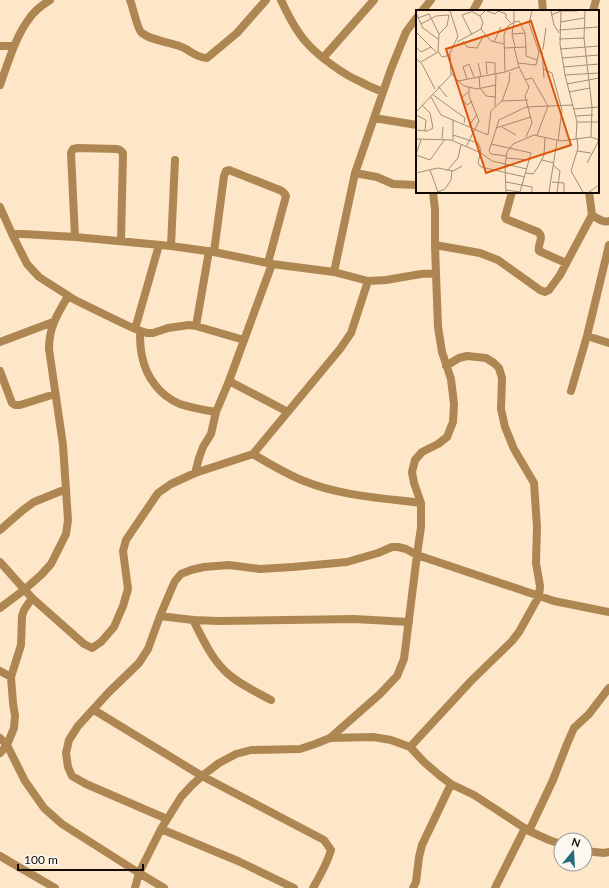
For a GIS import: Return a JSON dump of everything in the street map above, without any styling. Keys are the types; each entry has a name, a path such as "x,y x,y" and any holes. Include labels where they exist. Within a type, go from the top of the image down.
{"street":[{"path":"0,86 19,34 28,19 50,0"},
{"path":"130,0 140,31 147,37 181,47 202,58 207,58 237,34 266,0"},
{"path":"281,0 306,42 323,58 360,82 383,92"},
{"path":"323,58 374,0"},
{"path":"423,10 431,0"},
{"path":"474,10 479,0"},
{"path":"542,0 543,10"},
{"path":"593,10 596,0"},
{"path":"334,272 355,173 391,69 406,32 416,18"},
{"path":"0,46 14,46"},
{"path":"374,118 416,125"},
{"path":"75,237 71,153 73,149 78,148 117,149 123,153 121,240"},
{"path":"171,246 175,160"},
{"path":"195,473 203,447 211,434 216,412 244,340 270,263 286,196 282,191 230,170 226,171 196,326"},
{"path":"355,173 377,177 393,184 416,184"},
{"path":"135,888 139,873 161,829 181,797 202,776 219,763 236,754 251,750 300,749 330,738 380,694 397,676 404,659 421,527 421,502 414,484 412,472 415,460 422,452 438,444 447,437 453,422 454,404 451,379 442,352 438,326 435,210 433,193"},
{"path":"512,193 505,217 506,219 538,232 542,238 538,249 539,251 566,263"},
{"path":"435,245 480,253 498,260 545,292 549,290 566,263 592,215 589,193"},
{"path":"0,207 27,264 39,277 75,300 147,333 153,333 168,328 196,326 244,340"},
{"path":"592,215 599,220 606,222 609,221"},
{"path":"12,234 121,240 171,246 334,272 368,281 436,273"},
{"path":"159,245 138,330 144,365 150,377 168,398 181,404 216,412"},
{"path":"571,392 587,336 609,245"},
{"path":"0,562 32,598 84,644 92,648 101,642 114,627 128,589 123,551 126,540 158,493 171,484 195,473 253,454 340,349 351,333 368,281"},
{"path":"0,608 41,575 50,564 66,534 68,520 63,445 49,349 49,338 53,322 68,296"},
{"path":"0,342 53,322"},
{"path":"587,336 609,343"},
{"path":"410,747 471,681 512,641 519,632 538,596 540,586 536,563 537,527 534,483 514,449 505,426 501,409 502,378 498,368 494,363 486,358 467,356 459,358 446,366"},
{"path":"0,371 12,403 15,405 20,405 55,394"},
{"path":"229,381 288,412"},
{"path":"253,454 292,476 324,488 356,494 421,502"},
{"path":"0,530 34,502 66,489"},
{"path":"167,819 86,784 72,776 68,767 66,753 69,740 78,726 109,692 140,663 148,650 160,616 175,581 181,574 204,567 229,565 260,569 347,562 378,553 392,547 398,547 406,549 417,555 538,596 609,612"},
{"path":"0,753 7,745 14,728 15,716 11,677 21,645 22,616 32,598"},
{"path":"160,616 219,621 354,619 409,622"},
{"path":"193,620 214,658 224,671 234,679 271,700"},
{"path":"0,671 11,677"},
{"path":"495,888 553,780 574,728 589,714 609,688"},
{"path":"94,710 202,776 324,840 331,850 329,860 313,888"},
{"path":"330,738 373,737 391,740 410,747 424,762 451,784 474,795 527,829 553,841"},
{"path":"0,738 7,745 25,781 44,808 62,824 164,888"},
{"path":"413,888 416,882 422,845 451,784"},
{"path":"161,829 238,861 294,888"},
{"path":"593,852 609,852"},
{"path":"0,856 55,888"}]}
